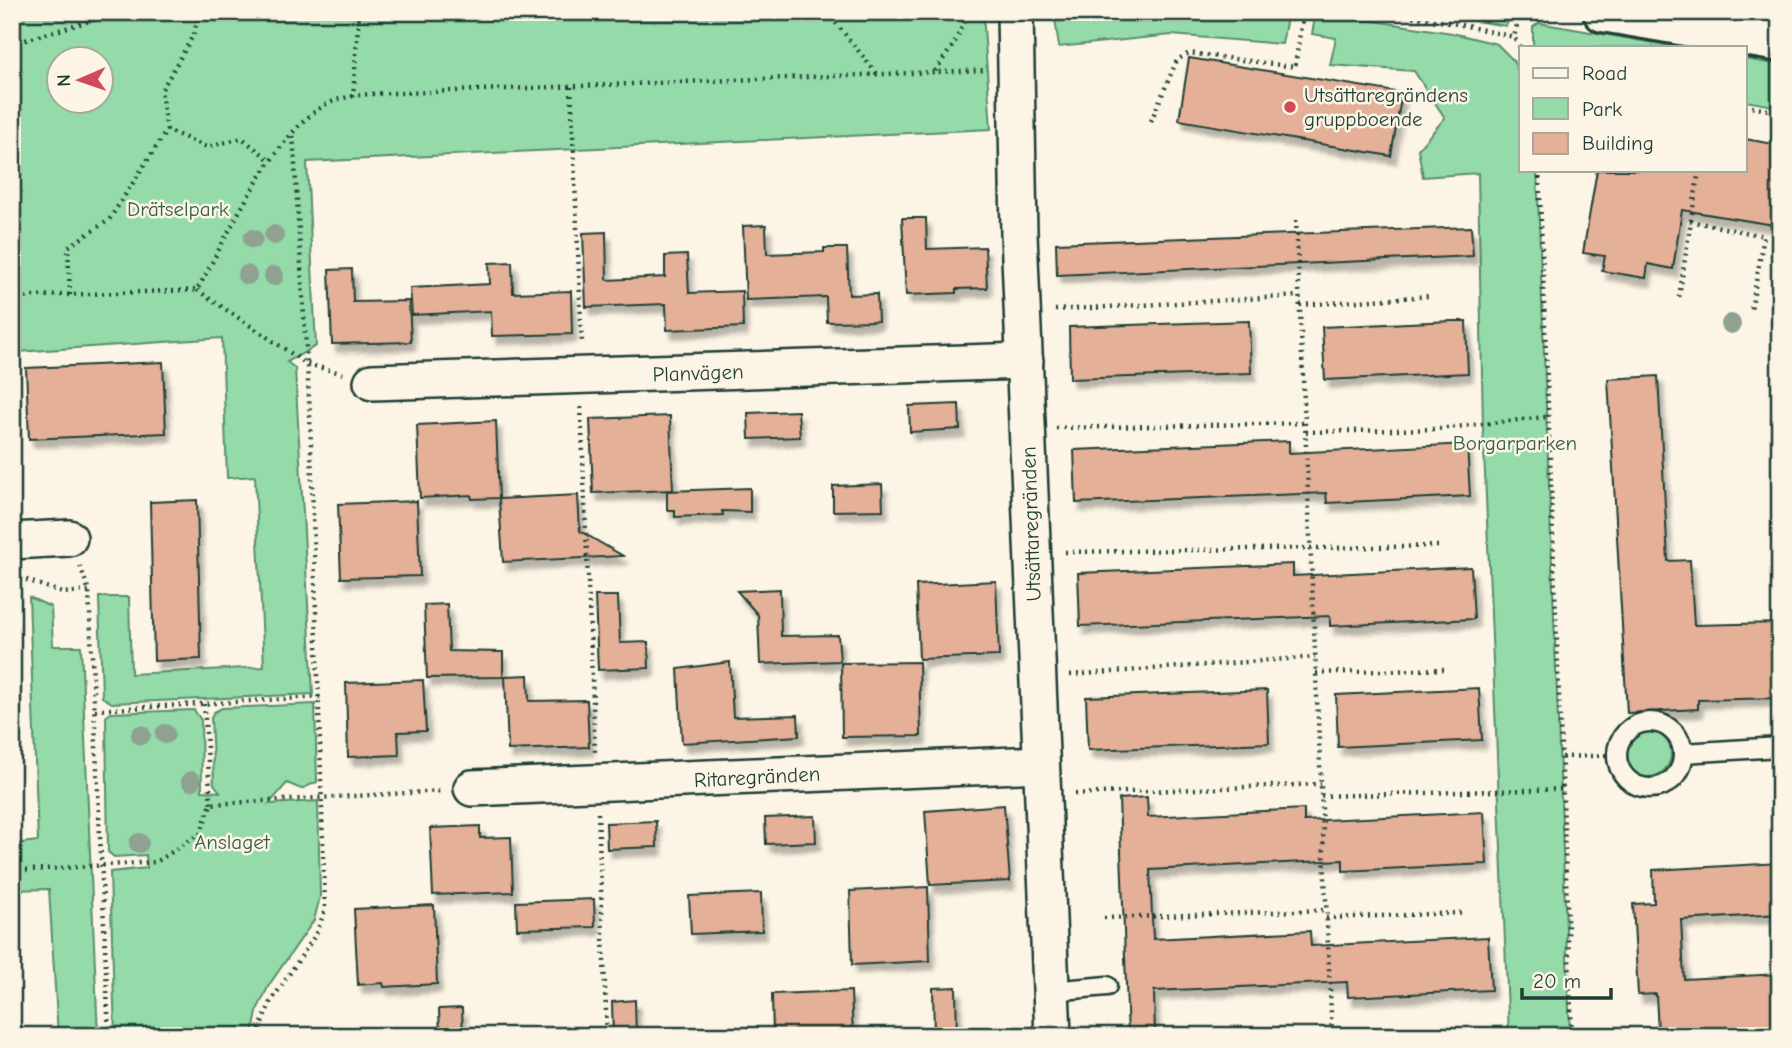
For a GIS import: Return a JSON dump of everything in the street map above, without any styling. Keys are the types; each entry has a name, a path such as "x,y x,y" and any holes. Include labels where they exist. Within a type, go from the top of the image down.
{"street":[{"name":"Utsättaregränden","path":"1015,12 1023,312 1053,1036"},
{"path":"1603,12 1780,42"},
{"name":"Planvägen","path":"372,383 1025,361"},
{"path":"12,541 69,538"},
{"name":"Ritaregränden","path":"472,788 1042,780"}],"lane":[{"path":"1643,722 1665,725 1674,732 1683,752 1678,773 1671,781 1651,789 1631,783 1618,766 1616,755 1623,734 1643,722"},
{"path":"1683,752 1780,747"},
{"path":"1051,991 1108,986"}],"path":[{"path":"12,44 120,12"},
{"path":"70,295 68,247 109,220 167,130 161,91 194,34 199,12"},
{"path":"353,97 359,12"},
{"path":"827,12 878,74"},
{"path":"935,71 954,44 969,12"},
{"path":"1151,121 1177,60 1189,53 1295,67 1303,12"},
{"path":"1385,12 1514,37"},
{"path":"1519,46 1514,37 1520,12"},
{"path":"197,290 271,161 311,112 339,99 935,71 1016,72"},
{"path":"570,87 583,358 581,377 607,1036"},
{"path":"1746,106 1780,112"},
{"path":"167,130 207,146 242,138 271,161"},
{"path":"257,1036 270,1003 316,934 325,909 307,364 293,132"},
{"path":"1539,172 1546,418 1564,789 1572,1036"},
{"path":"1679,297 1699,172"},
{"path":"1296,220 1332,1036"},
{"path":"1690,221 1764,236 1751,311"},
{"path":"12,302 32,296 197,290 307,364"},
{"path":"1023,312 1299,296"},
{"path":"1300,304 1430,296"},
{"path":"1306,432 1437,429 1546,418"},
{"path":"1028,429 1305,423"},
{"path":"69,538 89,591 109,1036"},
{"path":"1032,552 1443,546"},
{"path":"12,575 62,593 89,591"},
{"path":"1038,677 1315,657"},
{"path":"1316,673 1448,668"},
{"path":"95,710 320,697"},
{"path":"12,871 156,862 200,834 211,804 204,704"},
{"path":"1562,757 1616,755"},
{"path":"1042,780 1321,784"},
{"path":"211,804 472,788"},
{"path":"1321,796 1564,789"},
{"path":"1104,918 1326,910"},
{"path":"1326,918 1461,914"}],"green space":[{"name":"Drätselpark","path":"12,12 983,12 991,129 307,162 316,346 287,362 295,368 313,694 112,703 102,697 99,597 129,597 131,674 264,667 255,476 227,478 222,338 17,352 12,363"},
{"path":"1054,12 1288,12 1282,44 1171,35 1059,47"},
{"name":"Borgarparken","path":"1316,12 1452,33 1497,44 1513,60 1519,74 1519,172 1537,172 1570,1036 1509,1036 1483,427 1478,173 1423,177 1418,149 1445,118 1414,71 1330,65 1336,38 1312,34"},
{"path":"1421,12 1481,12 1510,18 1506,26"},
{"path":"1539,23 1671,46 1533,46 1533,27"},
{"path":"1746,59 1780,65 1780,107 1746,101"},
{"path":"29,597 51,607 53,646 81,646 98,1036 58,1036 49,889 12,890 12,844 38,841"},
{"name":"Anslaget","path":"315,704 317,782 301,789 287,783 269,804 318,801 320,897 314,920 269,985 258,1008 252,1036 115,1036 110,872 147,868 146,855 114,857 108,852 106,717 110,713 194,710 201,720 202,791 220,792 214,784 211,718 214,712 222,708"},
{"path":"1648,731 1664,738 1671,754 1664,770 1648,777 1632,770 1625,754 1632,738"}],"building":[{"name":"Utsättaregrändens gruppboende","path":"1189,58 1402,93 1391,156 1179,120"},
{"path":"1746,139 1780,145 1780,226 1682,210 1673,269 1648,264 1646,278 1602,271 1605,256 1583,253 1597,172 1746,172"},
{"path":"902,218 926,218 927,249 985,247 987,288 956,289 956,293 906,295"},
{"path":"766,225 767,254 824,252 824,248 847,248 849,295 877,294 878,321 827,322 826,297 746,300 743,226"},
{"path":"1471,227 1473,256 1057,275 1056,243"},
{"path":"606,232 607,280 665,277 665,256 687,255 689,293 742,291 743,327 667,330 666,304 586,307 583,233"},
{"path":"512,262 513,293 571,291 572,334 492,336 491,311 412,315 410,288 490,284 489,263"},
{"path":"352,269 353,302 409,301 411,342 332,344 329,270"},
{"path":"1249,321 1251,373 1070,379 1069,327"},
{"path":"1466,321 1468,373 1325,380 1322,327"},
{"path":"163,362 166,433 29,439 26,368"},
{"path":"1658,376 1668,561 1690,560 1694,625 1780,623 1780,698 1698,700 1698,709 1627,713 1608,379"},
{"path":"959,404 960,429 910,432 909,406"},
{"path":"798,411 800,437 749,439 748,413"},
{"path":"670,416 673,490 593,493 590,419"},
{"path":"496,421 499,498 472,499 471,495 420,498 417,425"},
{"path":"1289,441 1289,453 1467,444 1470,496 1327,503 1326,493 1076,503 1074,450"},
{"path":"882,484 883,510 833,511 833,486"},
{"path":"750,488 750,512 722,511 723,515 675,517 675,510 667,510 667,491"},
{"path":"578,495 580,531 623,556 503,562 499,499"},
{"path":"197,500 201,659 154,661 150,502"},
{"path":"417,501 420,576 341,578 338,504"},
{"path":"1293,564 1293,576 1471,567 1474,619 1330,626 1330,616 1080,626 1078,573"},
{"path":"996,581 999,656 919,659 916,585"},
{"path":"780,589 781,636 838,635 840,661 760,664 758,615 737,591"},
{"path":"595,596 618,596 620,643 648,642 649,668 598,670"},
{"path":"447,604 449,651 503,652 503,677 427,678 424,605"},
{"path":"730,662 733,717 798,715 799,736 682,743 678,669"},
{"path":"919,662 921,736 842,737 841,663"},
{"path":"528,675 529,701 587,700 589,747 508,750 505,676"},
{"path":"423,680 426,731 398,732 399,755 348,757 346,683"},
{"path":"1479,688 1482,740 1338,747 1336,695"},
{"path":"1267,690 1269,743 1088,750 1086,697"},
{"path":"1147,797 1148,817 1304,809 1304,821 1484,812 1487,864 1343,871 1343,860 1150,870 1153,939 1310,931 1311,946 1488,937 1491,990 1348,997 1347,982 1154,991 1155,1036 1128,1036 1119,799"},
{"path":"1004,805 1010,881 930,885 925,811"},
{"path":"815,816 816,842 766,844 765,818"},
{"path":"656,821 657,847 607,849 606,823"},
{"path":"480,826 480,838 511,837 513,892 433,895 430,828"},
{"path":"1780,863 1780,914 1681,920 1684,979 1780,974 1780,1026 1658,1033 1656,994 1638,995 1633,904 1654,903 1653,870"},
{"path":"928,887 930,961 852,965 850,891"},
{"path":"761,893 762,931 691,934 689,896"},
{"path":"594,899 595,927 517,929 516,902"},
{"path":"434,905 437,984 384,987 383,983 358,985 354,909"},
{"path":"956,987 957,1036 934,1036 933,988"},
{"path":"851,991 853,1036 773,1036 772,994"},
{"path":"635,1000 636,1036 613,1036 612,1002"},
{"path":"462,1008 463,1036 440,1036 439,1009"}],"place":[{"name":"Utsättaregrändens gruppboende","path":"1290,107"}]}
